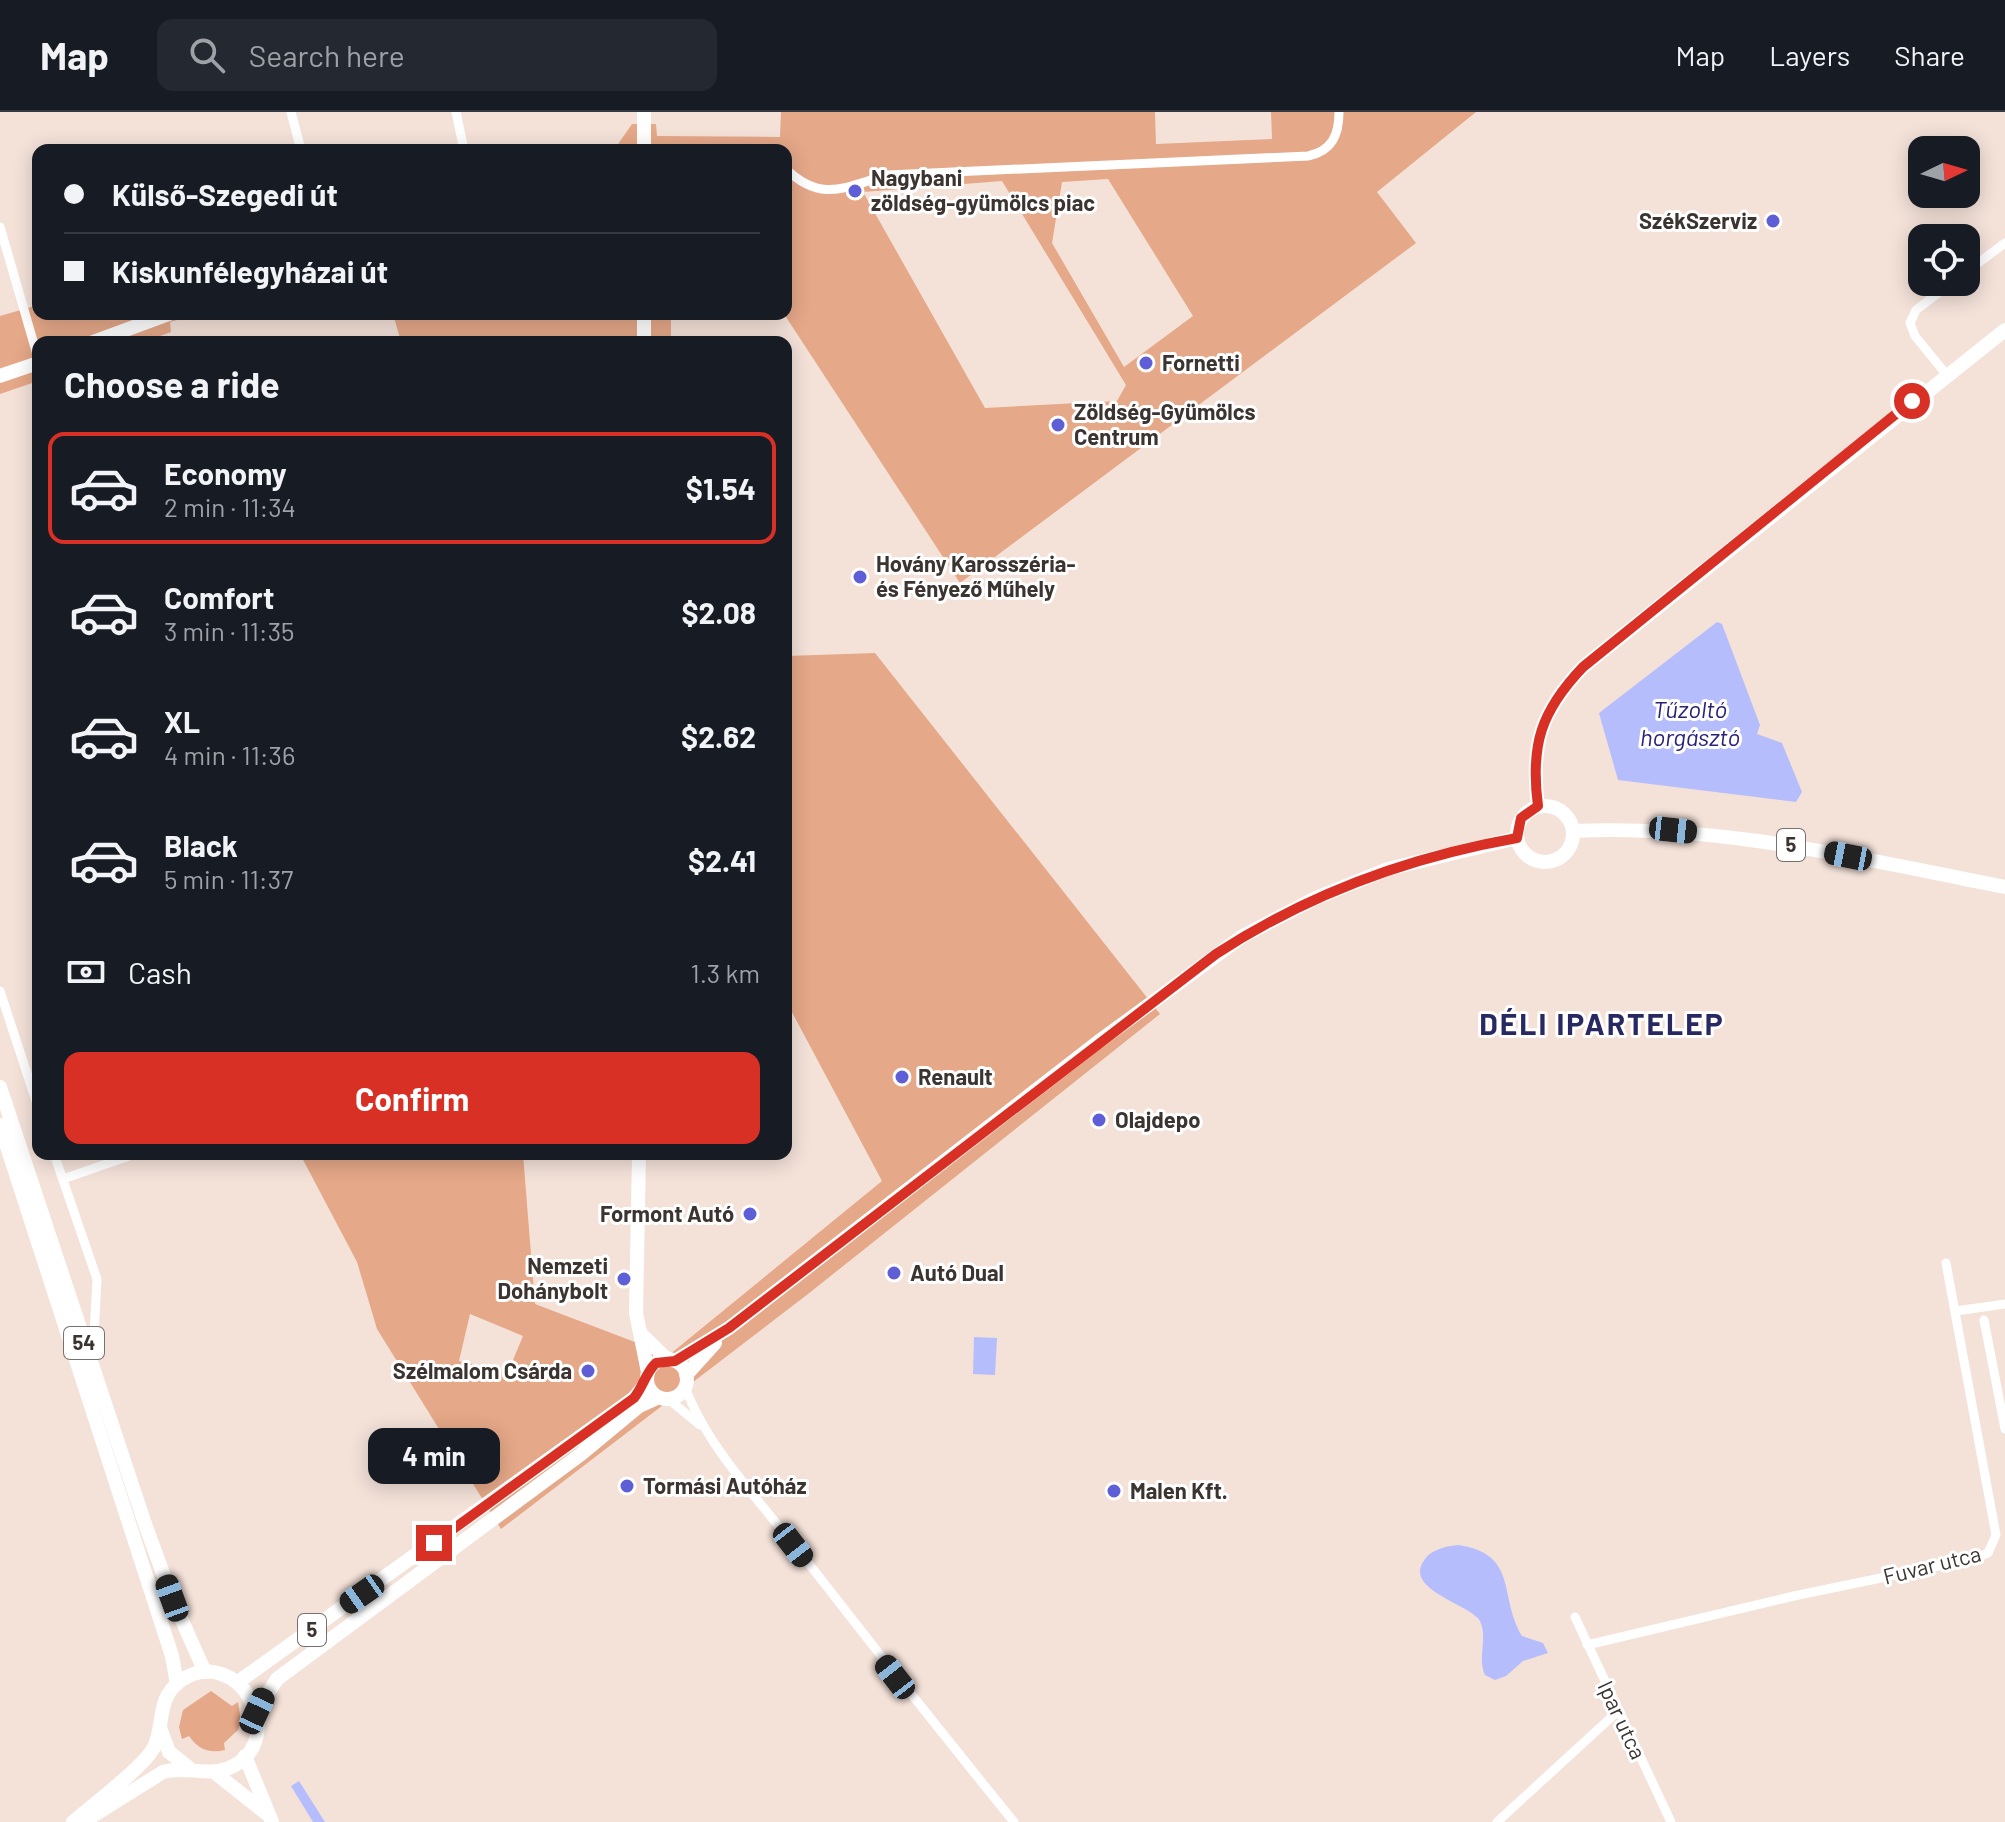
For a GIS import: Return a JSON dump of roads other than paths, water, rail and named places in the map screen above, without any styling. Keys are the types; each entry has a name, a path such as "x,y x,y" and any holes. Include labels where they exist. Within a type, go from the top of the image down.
{"main road":[{"path":"644,112 644,144"},
{"path":"109,336 153,320"},
{"path":"1538,806 1535,766 1543,723 1553,700 1573,677 1946,374 2005,330"},
{"path":"0,376 32,363"},
{"path":"1538,806 1561,810 1573,831 1570,846 1553,861 1530,858 1517,838 1521,818 1538,806"},
{"name":"5","path":"1573,831 1673,830 1773,842 2005,887"},
{"name":"5","path":"238,1682 634,1398 656,1363 671,1360 729,1328 1122,1024 1243,936 1316,898 1388,869 1517,838"},
{"name":"54","path":"0,1087 172,1598 205,1672"},
{"name":"54","path":"0,1125 175,1665 177,1684"},
{"path":"639,1160 636,1313 648,1377 663,1398"},
{"name":"5","path":"245,1756 256,1738 257,1711 277,1679 639,1406 678,1395 685,1381 729,1328"},
{"path":"639,1333 671,1360 685,1381"},
{"path":"73,1822 145,1759 155,1746 165,1699 177,1684 205,1672 226,1675 238,1682 252,1698 257,1711"},
{"path":"159,1727 169,1752 190,1768"},
{"path":"83,1822 163,1772 190,1768 214,1772 228,1768 245,1756 270,1819"},
{"path":"214,1772 270,1819"}],"street":[{"path":"291,112 299,144"},
{"path":"456,112 463,144"},
{"path":"792,174 810,188 824,191 856,186 888,175 1308,156 1319,154 1332,144 1339,112"},
{"path":"0,227 32,340"},
{"path":"1980,262 2005,243"},
{"path":"1934,296 1916,310 1910,323 1915,336 1946,374"},
{"path":"0,991 32,1089"},
{"path":"56,1160 97,1279 92,1367"},
{"path":"63,1179 118,1160"},
{"name":"Fuvar utca","path":"1587,1645 1794,1596 1977,1558 1988,1553 1996,1535 1946,1263"},
{"path":"1956,1311 2005,1304"},
{"path":"1984,1320 2005,1429"},
{"path":"685,1381 705,1430"},
{"path":"663,1398 705,1430 913,1701 1014,1822"},
{"name":"Ipar utca","path":"1575,1617 1671,1822"},
{"path":"1497,1822 1617,1712"}],"water":[{"name":"Tűzoltó horgásztó","path":"1717,622 1722,624 1760,725 1757,734 1782,743 1802,792 1796,802 1618,780 1599,713"},
{"path":"974,1337 997,1338 995,1375 973,1374"},
{"path":"1458,1545 1477,1550 1490,1557 1499,1567 1522,1636 1543,1643 1548,1653 1523,1661 1506,1676 1495,1680 1485,1675 1480,1621 1429,1588 1420,1570 1432,1553"},
{"path":"299,1781 325,1822 313,1822 291,1786"}],"place":[{"name":"Nagybani zöldség-gyümölcs piac","path":"855,191"},
{"name":"SzékSzerviz","path":"1773,221"},
{"name":"Fornetti","path":"1146,363"},
{"name":"Zöldség-Gyümölcs Centrum","path":"1058,425"},
{"name":"Hovány Karosszéria- és Fényező Műhely","path":"860,577"},
{"name":"Renault","path":"902,1077"},
{"name":"Olajdepo","path":"1099,1120"},
{"name":"Formont Autó","path":"750,1214"},
{"name":"Autó Dual","path":"894,1273"},
{"name":"Nemzeti Dohánybolt","path":"624,1279"},
{"name":"Szélmalom Csárda","path":"588,1371"},
{"name":"Tormási Autóház","path":"627,1486"},
{"name":"Malen Kft.","path":"1114,1491"}],"district":[{"name":"DÉLI IPARTELEP","path":"1602,1025"}]}
